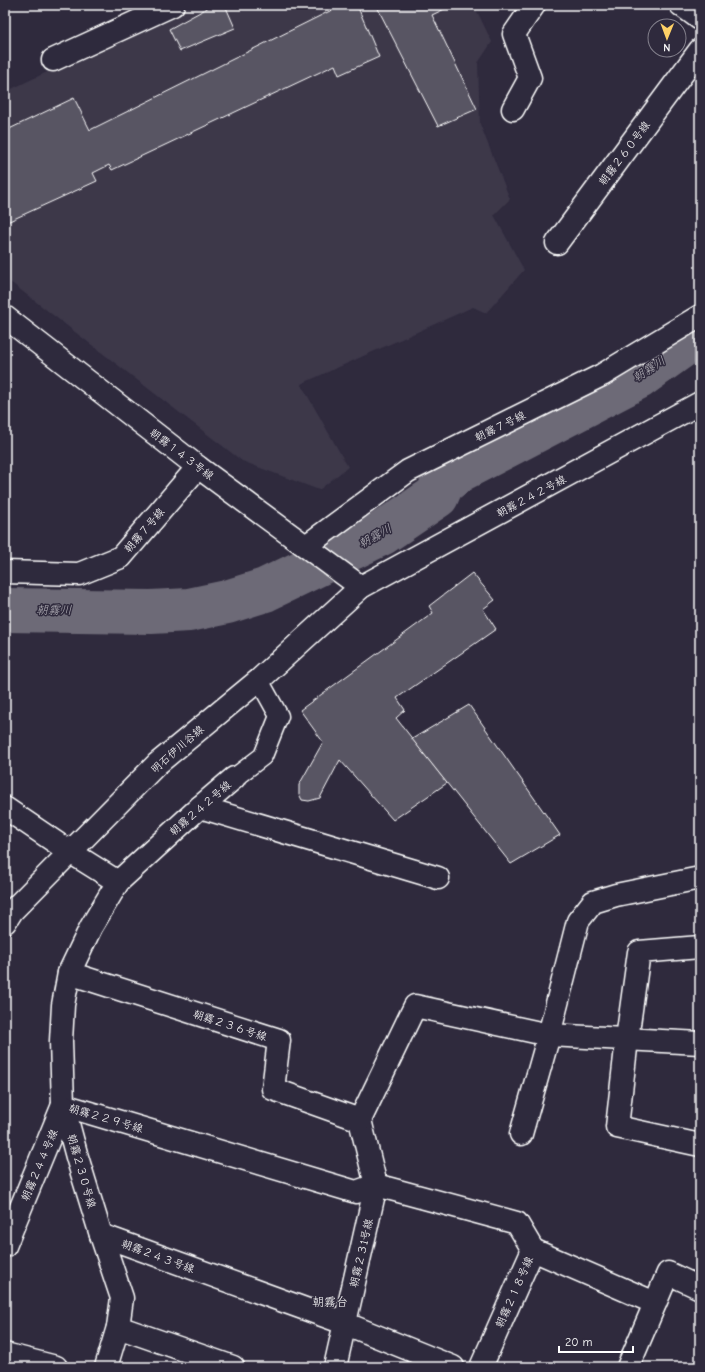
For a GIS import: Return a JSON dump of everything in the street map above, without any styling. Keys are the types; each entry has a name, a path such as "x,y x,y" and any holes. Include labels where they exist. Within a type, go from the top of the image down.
{"street":[{"path":"53,60 172,5"},
{"path":"513,109 530,78 514,34 534,5"},
{"path":"681,5 700,20"},
{"name":"朝霧２６０号線","path":"557,243 697,61"},
{"name":"朝霧７号線","path":"311,549 408,471 602,375 700,316"},
{"name":"朝霧１４３号線","path":"5,317 198,467 311,549 361,588"},
{"name":"朝霧２４２号線","path":"361,588 700,403"},
{"name":"朝霧７号線","path":"5,572 79,574 121,557 198,467"},
{"name":"明石伊川谷線","path":"5,922 12,911 157,764 259,680 361,588"},
{"name":"朝霧２４２号線","path":"118,882 200,807 263,756 279,716 259,680"},
{"path":"200,807 438,878"},
{"path":"5,808 118,882"},
{"path":"521,1134 549,1035 578,921 593,902 616,895 700,878"},
{"name":"朝霧２２９号線","path":"118,882 91,927 69,973 63,1005 61,1040 63,1105 356,1192 376,1185"},
{"path":"700,947 639,952 617,1127 700,1145"},
{"name":"朝霧２３６号線","path":"69,973 279,1040 272,1089 360,1120"},
{"path":"360,1120 415,1006 549,1035 700,1043"},
{"name":"朝霧２３０号線","path":"63,1105 101,1235"},
{"name":"朝霧２４４号線","path":"5,1246 63,1105"},
{"name":"朝霧２３1号線","path":"335,1367 376,1185 360,1120"},
{"path":"376,1185 517,1223 533,1250"},
{"name":"朝霧２４３号線","path":"101,1235 344,1323 453,1367"},
{"name":"朝霧２４３号線","path":"101,1235 122,1298 118,1327 106,1367"},
{"name":"朝霧２１８号線","path":"481,1367 533,1250 655,1303"},
{"path":"628,1367 668,1273 700,1288"},
{"path":"118,1327 233,1367"},
{"path":"5,1354 56,1367"}],"shaded area":[{"path":"188,5 474,5 492,42 478,63 480,124 510,199 494,215 524,270 486,313 473,307 301,384 348,467 319,490 242,461 5,278 5,92"}],"building":[{"path":"213,5 225,5 235,28 180,51 169,29"},
{"path":"342,5 357,5 379,57 339,75 335,65 112,170 109,165 93,173 97,181 5,223 5,131 74,98 90,130"},
{"path":"376,5 453,5 432,15 477,109 438,126"},
{"path":"472,573 495,600 483,609 496,629 397,698 405,710 396,718 447,783 393,820 340,760 320,798 309,801 302,800 299,794 299,785 323,742 300,710 433,613 429,606"},
{"path":"469,705 560,835 511,864 412,739"}],"waterway":[{"name":"朝霧川","path":"5,610 151,612 189,610 227,602 265,590 381,534 437,496 442,484 460,470 639,377 689,341 700,335"}],"district":[{"name":"朝霧台","path":"330,1302"}]}
